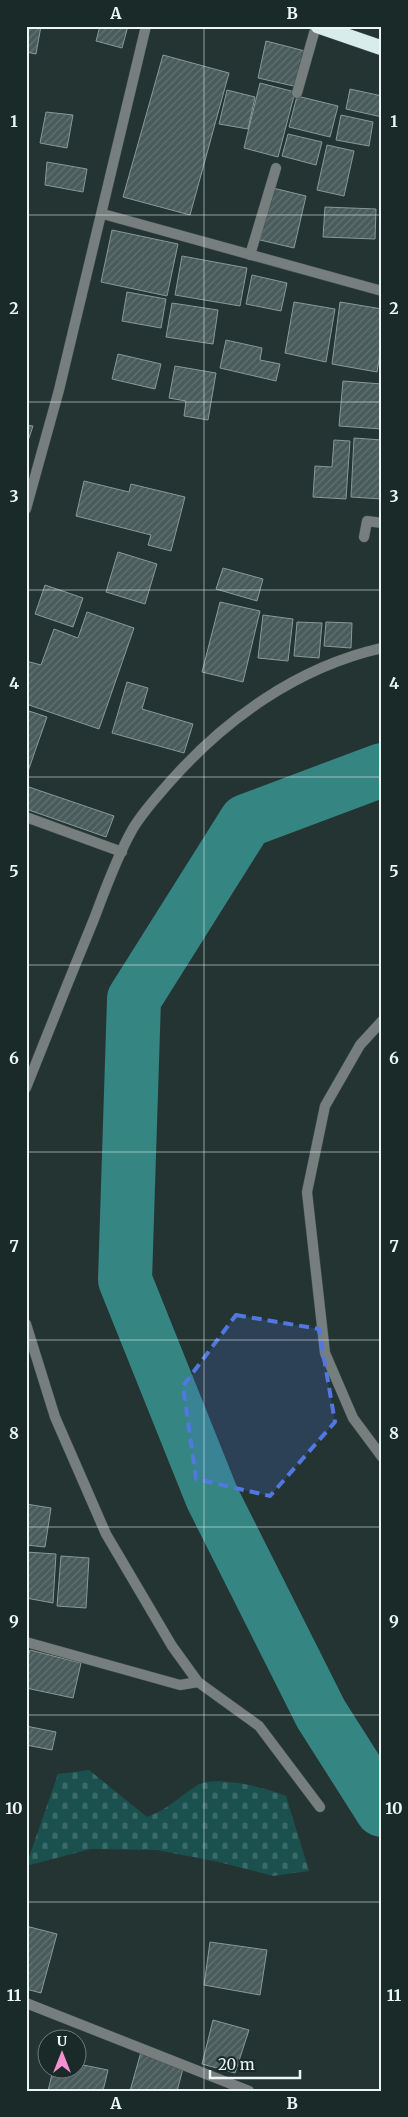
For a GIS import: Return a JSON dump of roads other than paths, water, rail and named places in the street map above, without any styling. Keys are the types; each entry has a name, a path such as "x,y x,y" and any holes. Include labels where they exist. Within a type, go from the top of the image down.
{"highway":[{"path":"317,26 382,48"}],"street":[{"path":"26,509 59,390 103,214 146,26"},
{"path":"297,93 317,26"},
{"path":"250,255 276,168"},
{"path":"103,214 382,291"},
{"path":"364,537 367,521 382,523"},
{"path":"26,1088 131,832 164,790 188,761 242,714 310,672 382,648"},
{"path":"26,817 122,852"},
{"path":"382,1021 360,1045 325,1106 307,1192 325,1353 353,1418 382,1457"},
{"path":"26,1324 55,1417 106,1534 172,1646 198,1682 259,1726 320,1807"},
{"path":"26,1642 180,1685 198,1682"},
{"path":"26,2003 249,2091"}],"waterway":[{"path":"382,770 246,821 134,999 125,1280 212,1497 321,1714 382,1810"}]}
